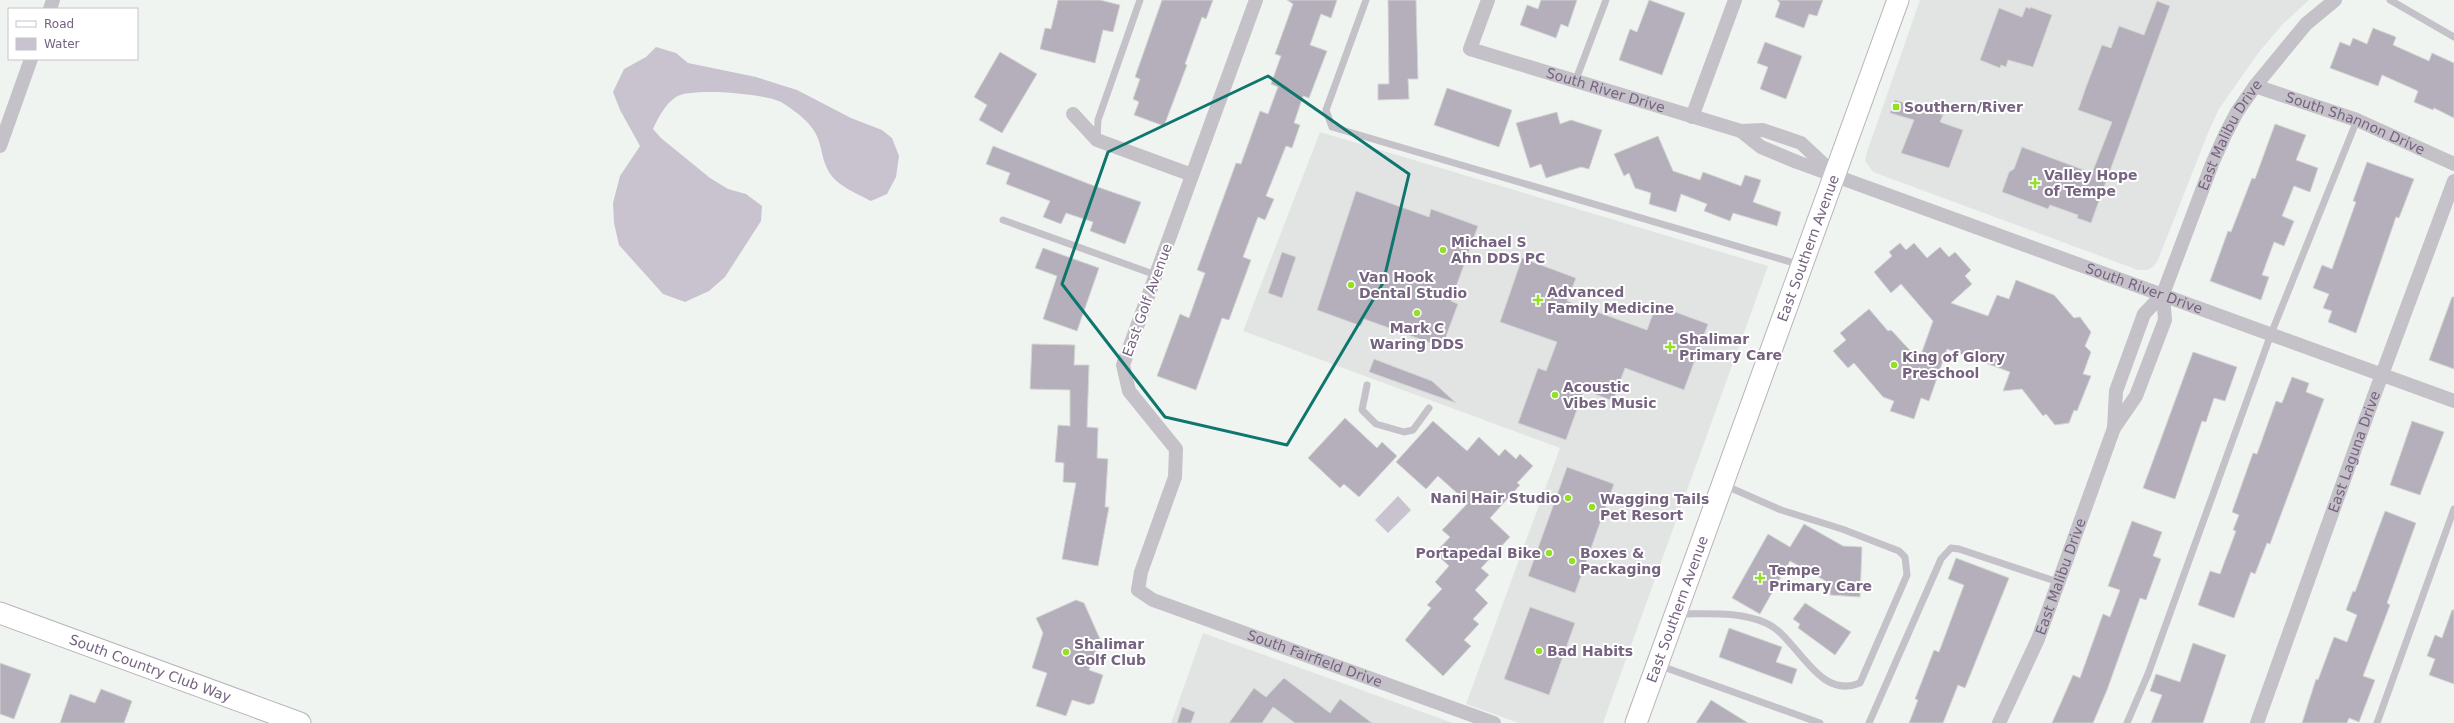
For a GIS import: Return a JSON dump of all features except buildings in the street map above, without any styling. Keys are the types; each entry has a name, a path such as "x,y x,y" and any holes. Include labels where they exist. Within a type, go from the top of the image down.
{"main road":[{"name":"East Southern Avenue","path":"1636,723 1803,266 1898,0"},
{"name":"South Country Club Way","path":"0,613 300,723"}],"street":[{"name":"East Golf Avenue","path":"1138,590 1141,572 1175,477 1176,449 1129,391 1123,365 1256,0"},
{"name":"South River Drive","path":"1488,0 1470,50 1742,131 1761,147 2454,401"},
{"path":"1692,117 1735,0"},
{"name":"East Malibu Drive","path":"2000,723 2038,639 2114,428 2136,396 2165,320 2164,294 2212,164 2236,112 2255,86 2306,24 2335,0"},
{"path":"0,146 32,60"},
{"name":"South Shannon Drive","path":"2255,86 2356,120 2454,164"},
{"path":"1073,114 1097,140 1192,175"},
{"name":"East Laguna Drive","path":"2257,723 2382,374 2454,181"},
{"name":"East Malibu Drive","path":"2114,428 2116,391 2136,335 2144,314 2164,294"},
{"name":"South Fairfield Drive","path":"1138,590 1153,600 1494,723"}],"lane":[{"path":"1097,140 1098,120 1140,0"},
{"path":"1366,0 1326,110 1332,128 1803,266"},
{"path":"1575,82 1606,0"},
{"path":"2390,0 2454,37"},
{"path":"2127,723 2148,674 2272,334 2356,120"},
{"path":"1003,220 1156,275"},
{"path":"1368,385 1362,410 1376,424 1404,432 1413,430 1429,408"},
{"path":"1676,614 1730,614 1747,617 1765,623 1785,636 1801,658 1822,677 1833,683 1853,686 1860,683 1907,575 1905,557 1899,551 1842,529 1781,510 1723,484"},
{"path":"2377,723 2454,509"},
{"path":"1868,723 1941,559 1951,548 1959,549 2058,582"},
{"path":"1658,665 1820,723"}],"highlighted area":[{"path":"1268,76 1409,174 1383,283 1287,445 1165,417 1062,284 1108,152"}],"shaded area":[{"path":"1920,0 2309,0 2283,24 2259,52 2219,109 2208,133 2158,260 2153,267 2147,270 2138,270 1873,172 1865,161 1866,155"},
{"path":"1320,132 1768,266 1603,723 1519,723 1466,704 1560,448 1243,331"},
{"path":"1203,633 1453,723 1171,723"}],"water":[{"path":"656,47 676,53 688,63 756,77 797,90 851,118 882,130 892,138 899,156 896,177 887,194 871,201 848,189 837,181 829,172 823,159 816,133 800,115 781,102 760,96 712,92 697,92 676,97 666,107 653,129 661,138 710,178 728,189 746,194 762,206 761,221 725,277 709,291 685,302 663,294 619,245 614,223 613,203 620,176 640,146 620,110 613,92 624,69 646,57"},
{"path":"1398,496 1411,510 1388,533 1375,520"}],"place":[{"name":"Southern/River","path":"1896,107"},
{"name":"Valley Hope of Tempe","path":"2035,183"},
{"name":"Michael S Ahn DDS PC","path":"1443,250"},
{"name":"Van Hook Dental Studio","path":"1351,285"},
{"name":"Advanced Family Medicine","path":"1538,300"},
{"name":"Mark C Waring DDS","path":"1417,313"},
{"name":"Shalimar Primary Care","path":"1670,347"},
{"name":"King of Glory Preschool","path":"1894,365"},
{"name":"Acoustic Vibes Music","path":"1555,395"},
{"name":"Nani Hair Studio","path":"1568,498"},
{"name":"Wagging Tails Pet Resort","path":"1592,507"},
{"name":"Portapedal Bike","path":"1549,553"},
{"name":"Boxes & Packaging","path":"1572,561"},
{"name":"Tempe Primary Care","path":"1760,578"},
{"name":"Bad Habits","path":"1539,651"},
{"name":"Shalimar Golf Club","path":"1066,652"}]}
